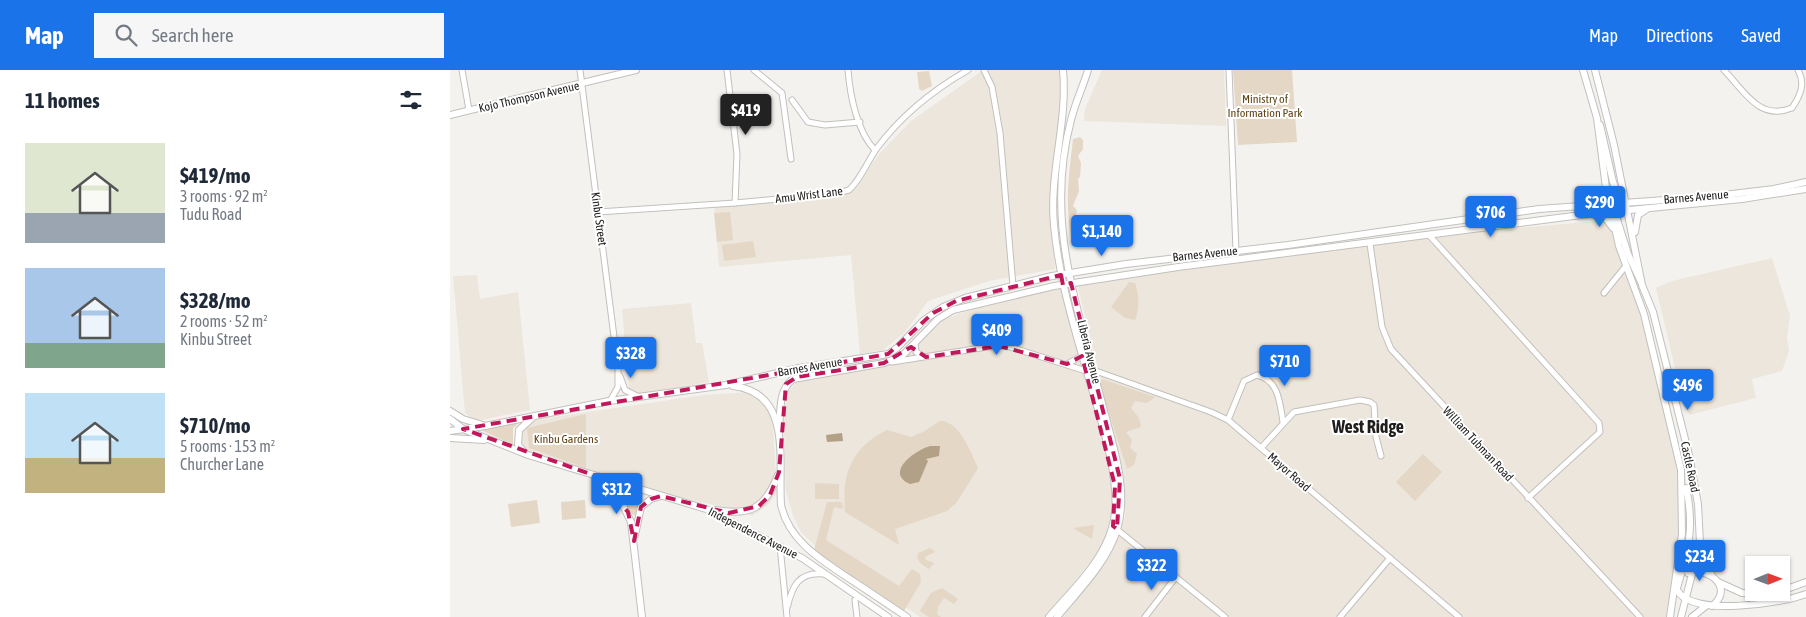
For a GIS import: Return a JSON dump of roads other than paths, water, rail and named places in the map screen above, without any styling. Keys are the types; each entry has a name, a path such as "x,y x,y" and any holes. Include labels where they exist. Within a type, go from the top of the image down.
{"main road":[{"name":"Kojo Thompson Avenue","path":"450,115 582,85 636,70"},
{"name":"Liberia Avenue","path":"1063,70 1065,106 1053,214 1063,285 1082,356 1090,370"},
{"name":"Liberia Avenue","path":"1058,617 1102,561 1115,528 1115,486 1071,284 1063,231 1061,191 1064,153 1074,108 1088,70"},
{"name":"Castle Road","path":"1583,70 1597,118 1606,188 1613,211 1616,235 1625,267 1644,314 1681,470 1684,521 1670,615"},
{"name":"Castle Road","path":"1595,70 1624,190 1622,203 1628,211 1642,285 1653,312 1694,478 1698,504 1700,542 1681,617"},
{"path":"1065,106 1074,108"},
{"path":"1597,118 1622,203 1613,211 1628,254 1642,285"},
{"name":"Barnes Avenue","path":"450,430 485,426 641,396 726,385 799,368 888,354 897,348 923,321 943,307 965,298 1069,273 1126,264 1428,226 1522,211 1745,192 1806,182"},
{"path":"1592,204 1600,199 1606,188"},
{"path":"1624,190 1632,197 1644,200"},
{"name":"Barnes Avenue","path":"779,434 782,394 786,384 793,379 884,362 902,356 938,319 953,310 1063,285 1178,267 1370,244 1613,211 1628,211 1804,191"},
{"path":"1634,240 1637,218 1649,208"},
{"path":"1590,214 1606,219 1616,235"},
{"name":"Independence Avenue","path":"726,385 749,388 763,397 773,412 779,434 779,472 783,514 795,535 821,560 907,617"},
{"path":"450,411 463,419 485,426"},
{"path":"528,455 522,451 517,438 521,426 533,417"},
{"path":"450,419 463,429"},
{"name":"Independence Avenue","path":"463,429 528,455 706,509 780,545 888,617"},
{"path":"450,438 491,440"},
{"path":"1670,615 1689,547 1691,525 1688,497 1681,470"},
{"path":"706,509 737,513 750,510 770,495 779,472"},
{"path":"596,476 621,501 628,512 634,541 642,617"},
{"path":"634,541 641,507 651,499 661,496"},
{"name":"Liberia Avenue","path":"1049,617 1099,556 1115,528"},
{"path":"1700,542 1712,576"},
{"path":"1680,577 1698,571 1712,576 1718,582 1745,593"},
{"path":"1692,617 1716,603 1720,593 1718,582"},
{"path":"1790,588 1806,582"},
{"path":"1677,590 1684,600 1709,606 1754,607 1778,603 1806,594"}],"street":[{"path":"462,70 469,110"},
{"name":"Kinbu Street","path":"580,70 618,368"},
{"path":"727,70 737,154 735,203"},
{"path":"754,70 782,93 791,159"},
{"path":"848,70 851,90 860,122 866,139 876,150"},
{"name":"Amu Wrist Lane","path":"598,212 735,203 842,193 854,185 876,150 911,110 968,70"},
{"path":"984,70 995,101 1000,134 1013,286"},
{"path":"1229,70 1236,251"},
{"path":"1724,70 1762,110 1772,112 1792,108 1800,95 1804,82 1798,70"},
{"path":"792,100 808,122 826,125 860,122"},
{"path":"1429,235 1599,423 1600,432 1528,498"},
{"name":"William Tubman Road","path":"1370,244 1382,327 1386,341 1431,394 1640,617"},
{"path":"1604,292 1625,267"},
{"path":"915,343 916,352 926,357"},
{"name":"Mayor Road","path":"884,362 987,347 1007,346 1090,370 1211,412 1228,420 1459,617"},
{"path":"1067,364 1082,356"},
{"path":"618,368 623,387 627,392 634,396 641,396"},
{"path":"609,402 618,387 618,368"},
{"path":"1228,420 1244,381 1257,375 1266,378 1274,386 1280,402 1283,422"},
{"path":"1261,448 1283,422 1299,411 1355,400 1370,402 1375,408 1376,437 1381,456"},
{"path":"1115,528 1225,617"},
{"path":"780,545 786,614"},
{"path":"1340,617 1390,558"},
{"path":"786,614 789,594 797,580 808,574 826,574"},
{"path":"1145,617 1176,577"},
{"path":"855,600 857,617"}],"district":[{"name":"West Ridge","path":"1368,426"}],"park label":[{"name":"Ministry of Information Park","path":"1265,106"},
{"name":"Kinbu Gardens","path":"566,439"}]}
